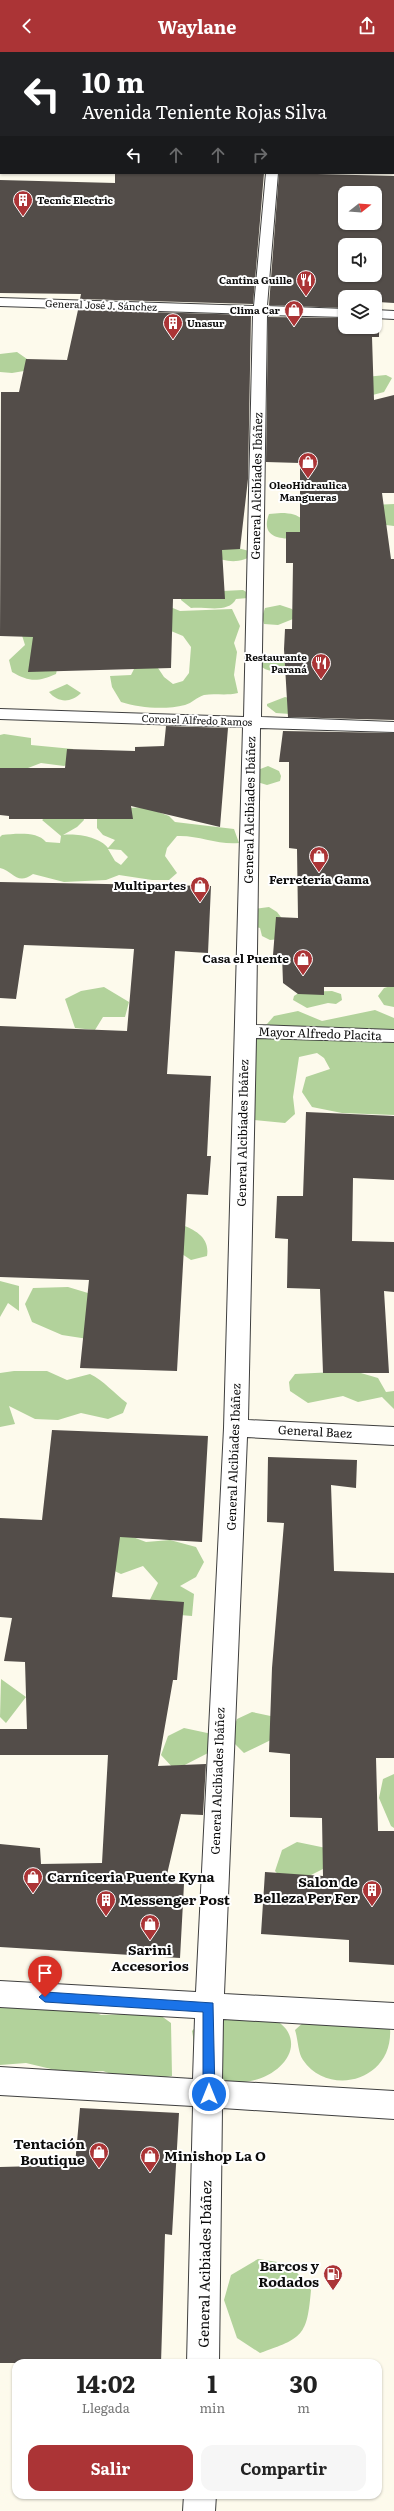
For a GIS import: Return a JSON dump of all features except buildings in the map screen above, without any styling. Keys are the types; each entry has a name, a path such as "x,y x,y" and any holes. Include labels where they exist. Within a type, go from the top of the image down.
{"street":[{"name":"General Alcibíades Ibáñez","path":"209,2094 209,2007 236,1428 246,1031 260,310 272,174"},
{"name":"General José J. Sánchez","path":"0,302 338,313"},
{"path":"382,314 394,315"},
{"name":"Coronel Alfredo Ramos","path":"0,714 394,727"},
{"name":"Mayor Alfredo Placita","path":"246,1031 394,1036"},
{"name":"General Baez","path":"236,1428 394,1436"},
{"path":"0,1994 209,2007 394,2016"},
{"path":"0,2081 394,2105"},
{"name":"General Acibiades Ibáñez","path":"203,2359 209,2094"},
{"path":"199,2511 200,2499"}],"green space":[{"path":"17,352 27,359 24,371 12,373 0,372 0,354"},
{"path":"386,375 392,378 384,392 365,397 365,377"},
{"path":"394,504 394,526 386,525 372,505"},
{"path":"269,514 294,514 298,516 317,537 290,539 274,536 269,531 267,524"},
{"path":"190,544 233,547 255,554 238,561 222,560"},
{"path":"243,590 248,593 248,598 236,599 232,604 222,608 191,608 181,600 181,593"},
{"path":"280,605 292,609 298,617 278,625 264,624 262,617 265,608"},
{"path":"168,606 180,611 232,609 240,626 234,643 237,652 234,675 238,693 204,695 190,703 177,707 144,707 121,702 112,687 110,676 131,675 134,669 146,667 158,668 164,677 173,684 183,681 189,673 191,647 183,636 147,621"},
{"path":"32,625 58,665 56,674 39,680 24,678 12,672 9,660 25,645 20,629"},
{"path":"275,655 285,660 286,668 278,671 271,671 264,669 258,664 258,661"},
{"path":"67,684 81,693 73,699 60,700 49,692"},
{"path":"285,697 289,698 290,714 276,713 267,706 267,704"},
{"path":"4,734 31,738 31,745 73,749 75,762 64,766 41,763 28,768 0,768 0,735"},
{"path":"268,766 279,771 281,776 280,781 267,785 254,781 250,773"},
{"path":"145,807 169,816 175,822 234,829 239,843 223,843 193,837 177,836 167,848 165,856 177,873 169,880 152,880 119,875 106,880 64,882 33,874 23,879 15,877 0,868 0,837 2,835 32,835 42,838 46,842 60,843 61,836 42,820 56,810 82,812 84,820 77,827 63,835 74,835 94,839 104,844 108,848 115,840 103,835 97,828 97,819 128,808","holes":["108,849 121,850 128,857 121,865 115,861"]},
{"path":"269,907 277,912 284,921 280,939 270,940 262,936 260,928 248,925 254,909"},
{"path":"394,985 394,1007 384,1005 378,996 384,988"},
{"path":"104,987 129,1002 125,1017 103,1017 95,1030 75,1028 65,999 81,991"},
{"path":"332,991 341,994 342,1000 336,1004 328,1003 307,1008 293,1000 294,996 300,992"},
{"path":"375,1010 394,1018 394,1115 342,1113 312,1107 302,1092 306,1077 330,1069 324,1058 317,1053 299,1057 293,1097 295,1114 285,1123 253,1120 253,1031 267,1024 274,1016 298,1011 322,1021"},
{"path":"180,1224 201,1236 206,1244 207,1256 191,1260 179,1252"},
{"path":"0,1281 19,1286 19,1311 8,1303 0,1317"},
{"path":"68,1287 88,1293 101,1341 62,1335 32,1322 25,1304 33,1288"},
{"path":"14,1371 47,1371 67,1380 90,1374 127,1403 123,1413 108,1419 81,1413 58,1420 35,1419 9,1406 15,1424 0,1427 0,1373"},
{"path":"354,1371 378,1378 386,1392 394,1391 394,1409 382,1397 358,1402 343,1396 308,1403 290,1391 289,1382 295,1374"},
{"path":"125,1534 146,1542 170,1540 196,1547 204,1562 196,1577 180,1586 194,1594 192,1616 144,1612 158,1583 143,1566 121,1574 99,1564 99,1540"},
{"path":"1,1679 26,1697 6,1723 0,1717"},
{"path":"252,1712 280,1718 279,1736 244,1753 230,1739 237,1719"},
{"path":"184,1728 212,1734 210,1752 175,1770 161,1755 168,1736"},
{"path":"394,1774 394,1828 391,1826 379,1798 383,1779"},
{"path":"297,1842 326,1848 325,1868 289,1886 275,1871 282,1850"},
{"path":"0,1997 72,2001 101,2015 126,2014 142,2002 171,2023 172,2076 134,2082 103,2071 68,2073 26,2063 0,2065"},
{"path":"259,2010 277,2021 286,2029 291,2043 288,2056 279,2068 265,2076 248,2081 230,2081 213,2075 197,2058 192,2031 201,2021"},
{"path":"305,2021 390,2028 388,2046 382,2061 371,2071 358,2078 343,2081 328,2078 314,2072 301,2057 295,2030"},
{"path":"258,2259 290,2264 311,2290 307,2317 300,2333 294,2339 286,2343 260,2353 237,2338 224,2300 231,2275"}],"place":[{"name":"Tecnic Electric","path":"23,217"},
{"name":"Cantina Guille","path":"306,297"},
{"name":"Clima Car","path":"294,327"},
{"name":"Unasur","path":"173,340"},
{"name":"OleoHidraulica Mangueras","path":"308,479"},
{"name":"Restaurante Paraná","path":"321,680"},
{"name":"Ferretería Gama","path":"319,873"},
{"name":"Multipartes","path":"200,903"},
{"name":"Casa el Puente","path":"303,976"},
{"name":"Carniceria Puente Kyna","path":"33,1894"},
{"name":"Salon de Belleza Per Fer","path":"372,1907"},
{"name":"Messenger Post","path":"106,1917"},
{"name":"Sarini Accesorios","path":"150,1941"},
{"name":"Tentación Boutique","path":"99,2169"},
{"name":"Minishop La O","path":"150,2173"},
{"name":"Barcos y Rodados","path":"333,2291"}],"route":[{"path":"45,1997 209,2007 209,2094"}]}
